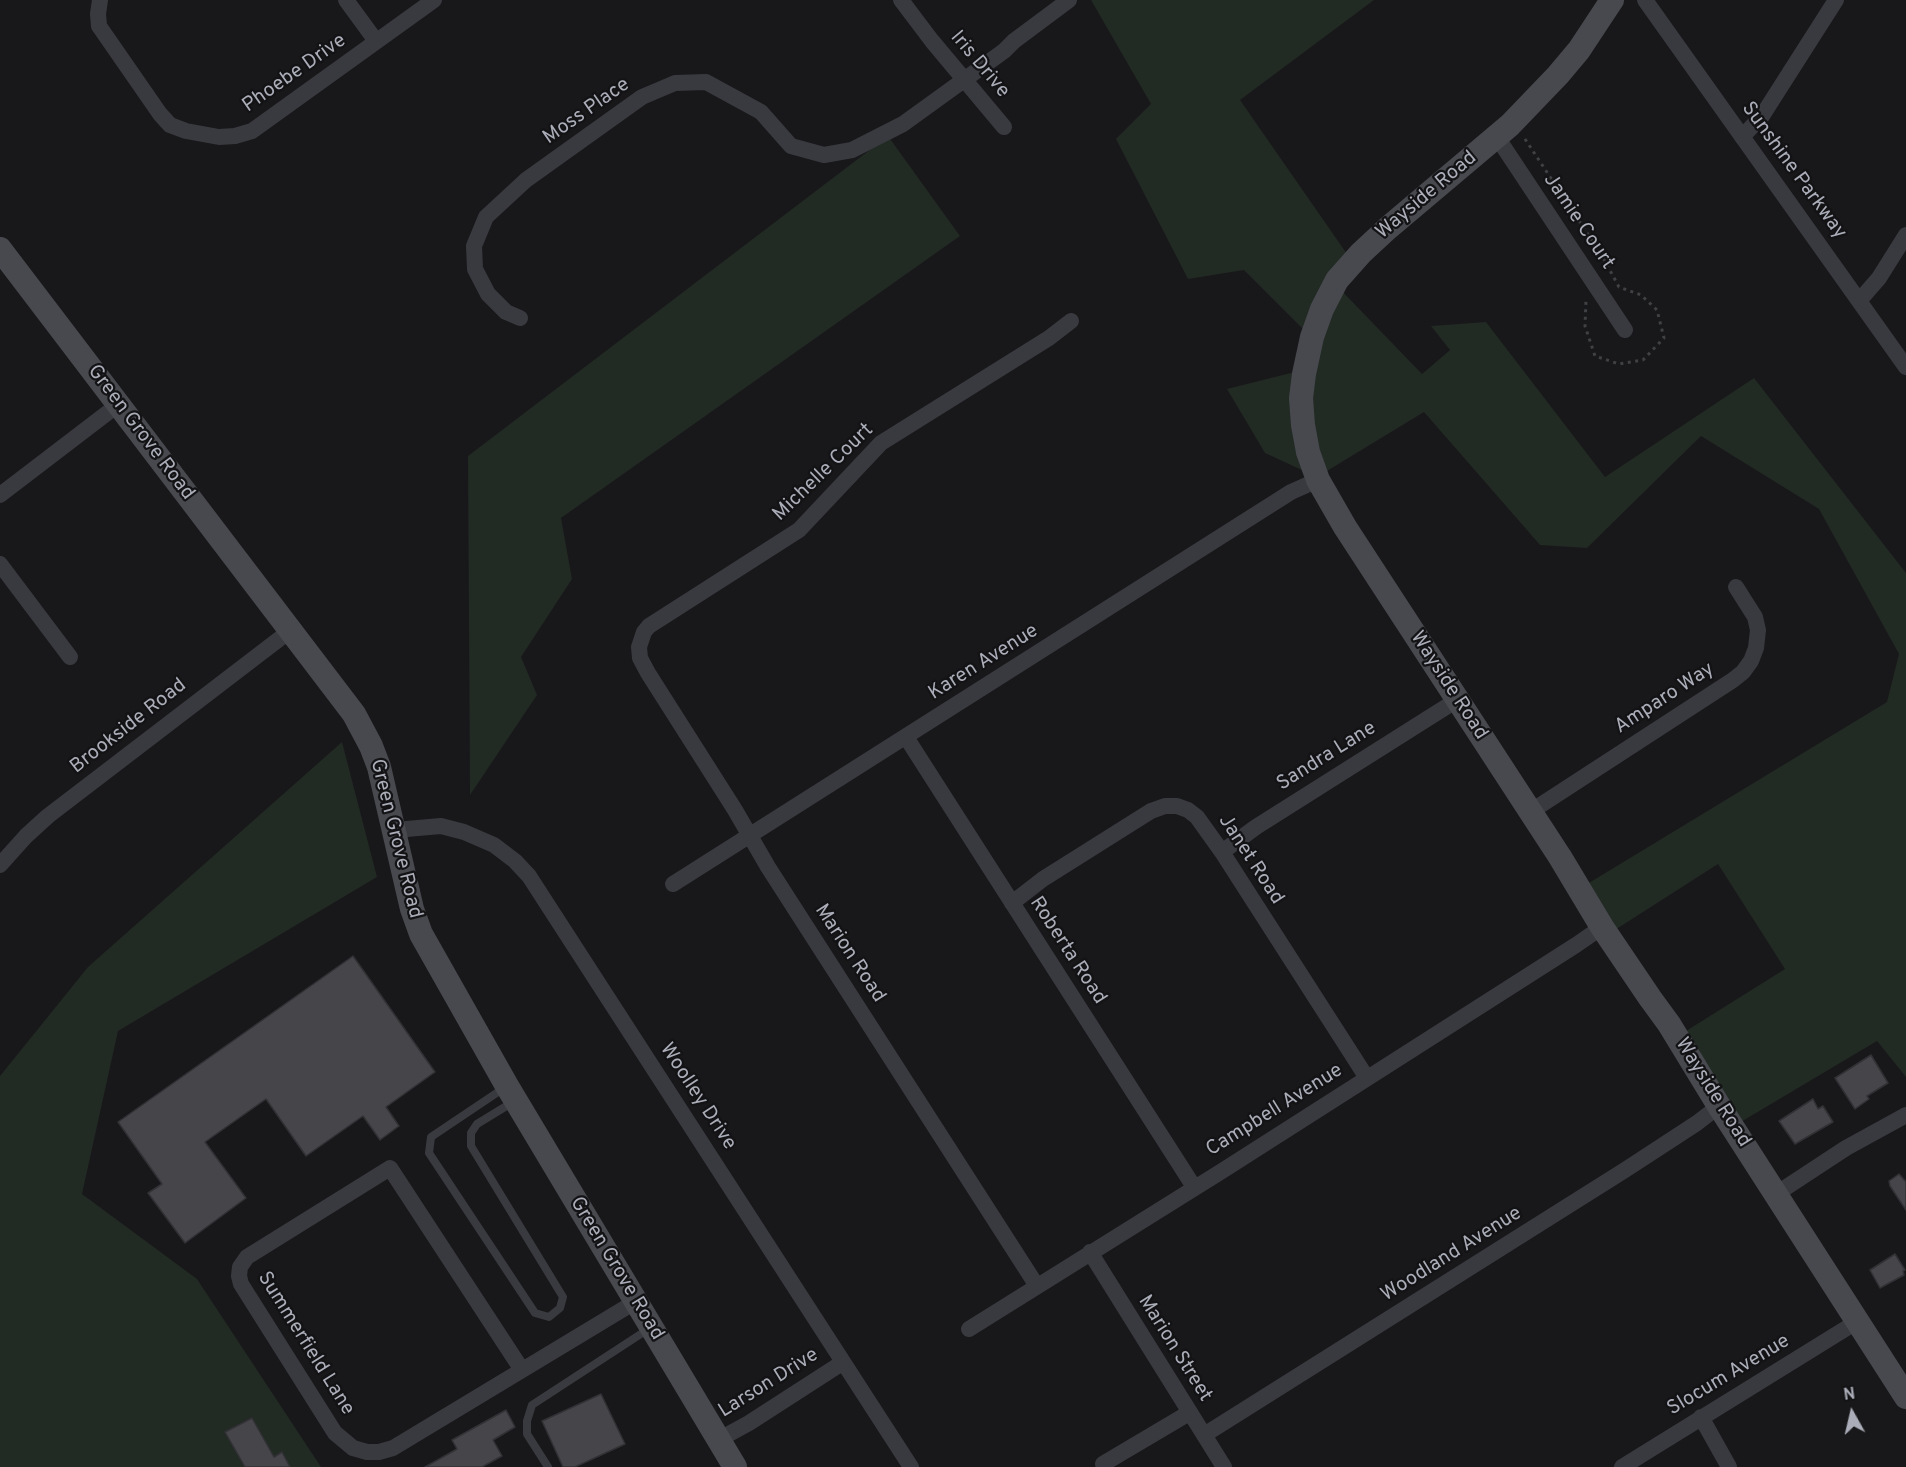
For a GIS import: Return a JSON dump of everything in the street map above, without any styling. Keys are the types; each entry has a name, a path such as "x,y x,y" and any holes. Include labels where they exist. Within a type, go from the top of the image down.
{"street":[{"name":"Phoebe Drive","path":"100,0 99,26 170,125 201,135 235,135 252,131 434,0"},
{"path":"346,0 376,41"},
{"name":"Iris Drive","path":"901,0 1004,127"},
{"name":"Moss Place","path":"520,318 506,312 488,294 475,269 474,246 486,218 526,180 642,97 675,83 706,82 761,112 791,146 824,155 852,150 903,124 965,80 1069,0"},
{"name":"Wayside Road","path":"1612,0 1579,50 1558,75 1497,137 1361,253 1337,280 1312,337 1304,374 1301,398 1308,452 1318,480 1345,527 1586,897 1602,927 1669,1024 1719,1106 1858,1321 1902,1384"},
{"name":"Sunshine Parkway","path":"1645,0 1906,367"},
{"path":"1742,137 1762,116 1836,0"},
{"name":"Jamie Court","path":"1497,137 1625,330"},
{"path":"1859,301 1879,278 1906,235"},
{"name":"Green Grove Road","path":"0,249 291,630 363,730 379,767 412,909 421,934 511,1093 735,1467"},
{"name":"Michelle Court","path":"640,640 649,626 662,616 800,530 881,443 1049,338 1071,321"},
{"path":"0,495 119,404"},
{"name":"Karen Avenue","path":"673,884 1250,518 1292,492 1318,480"},
{"path":"0,564 70,657"},
{"name":"Amparo Way","path":"1530,812 1743,672 1756,648 1758,630 1755,616 1736,587"},
{"name":"Brookside Road","path":"0,865 48,816 291,630"},
{"name":"Marion Road","path":"640,640 640,658 648,673 768,867 1037,1286"},
{"name":"Sandra Lane","path":"1222,852 1256,827 1457,700"},
{"name":"Roberta Road","path":"906,737 1194,1187"},
{"name":"Janet Road","path":"1012,903 1043,879 1151,811 1165,806 1177,806 1188,810 1197,817 1222,852 1367,1078"},
{"name":"Woolley Drive","path":"395,830 441,826 464,832 494,845 515,861 529,876 911,1467"},
{"name":"Campbell Avenue","path":"969,1329 1602,927"},
{"name":"Woodland Avenue","path":"1204,1435 1625,1170 1719,1106"},
{"path":"1776,1194 1846,1148 1906,1115"},
{"name":"Summerfield Lane","path":"522,1370 390,1168 247,1257 240,1267 241,1284 335,1432 353,1448 367,1452 379,1452 393,1448 635,1302"},
{"name":"Marion Street","path":"1090,1252 1224,1467"},
{"name":"Slocum Avenue","path":"1622,1467 1858,1321"},
{"name":"Larson Drive","path":"718,1440 749,1423 842,1362"},
{"path":"1103,1464 1189,1413"},
{"path":"1701,1417 1729,1467"}],"lane":[{"path":"511,1093 477,1124 471,1133 471,1146 563,1297 560,1308 549,1317 535,1312 429,1153 431,1137 511,1093"},
{"path":"548,1467 527,1434 527,1421 532,1405 651,1328"}],"shaded area":[{"path":"1091,0 1374,0 1240,100 1354,264 1339,288 1422,374 1450,350 1431,326 1486,322 1605,477 1754,378 1906,573 1906,1077 1877,1041 1729,1129 1670,1041 1785,969 1718,864 1604,937 1574,892 1887,702 1899,654 1819,509 1701,436 1587,548 1540,545 1424,412 1317,477 1265,453 1227,389 1307,369 1314,340 1244,270 1188,279 1116,139 1151,104"},
{"path":"888,136 960,236 561,518 572,579 521,657 537,695 470,795 468,456"},
{"path":"342,742 377,877 118,1031 82,1194 197,1279 321,1467 0,1467 0,1076 88,967"}],"building":[{"path":"353,956 435,1072 386,1107 399,1126 380,1140 363,1116 306,1156 266,1099 205,1142 246,1198 185,1243 148,1193 162,1184 118,1122"},
{"path":"1871,1055 1888,1083 1867,1096 1869,1099 1855,1109 1835,1078"},
{"path":"1813,1099 1818,1109 1823,1106 1833,1122 1795,1144 1779,1121"},
{"path":"1899,1174 1906,1182 1906,1210 1889,1181"},
{"path":"1895,1254 1905,1270 1904,1275 1880,1288 1870,1270"},
{"path":"601,1394 625,1444 575,1467 563,1467 542,1421"},
{"path":"506,1410 515,1427 493,1440 502,1456 482,1467 425,1467 457,1449 452,1440"},
{"path":"252,1418 274,1457 282,1452 290,1467 245,1467 225,1432"}]}
